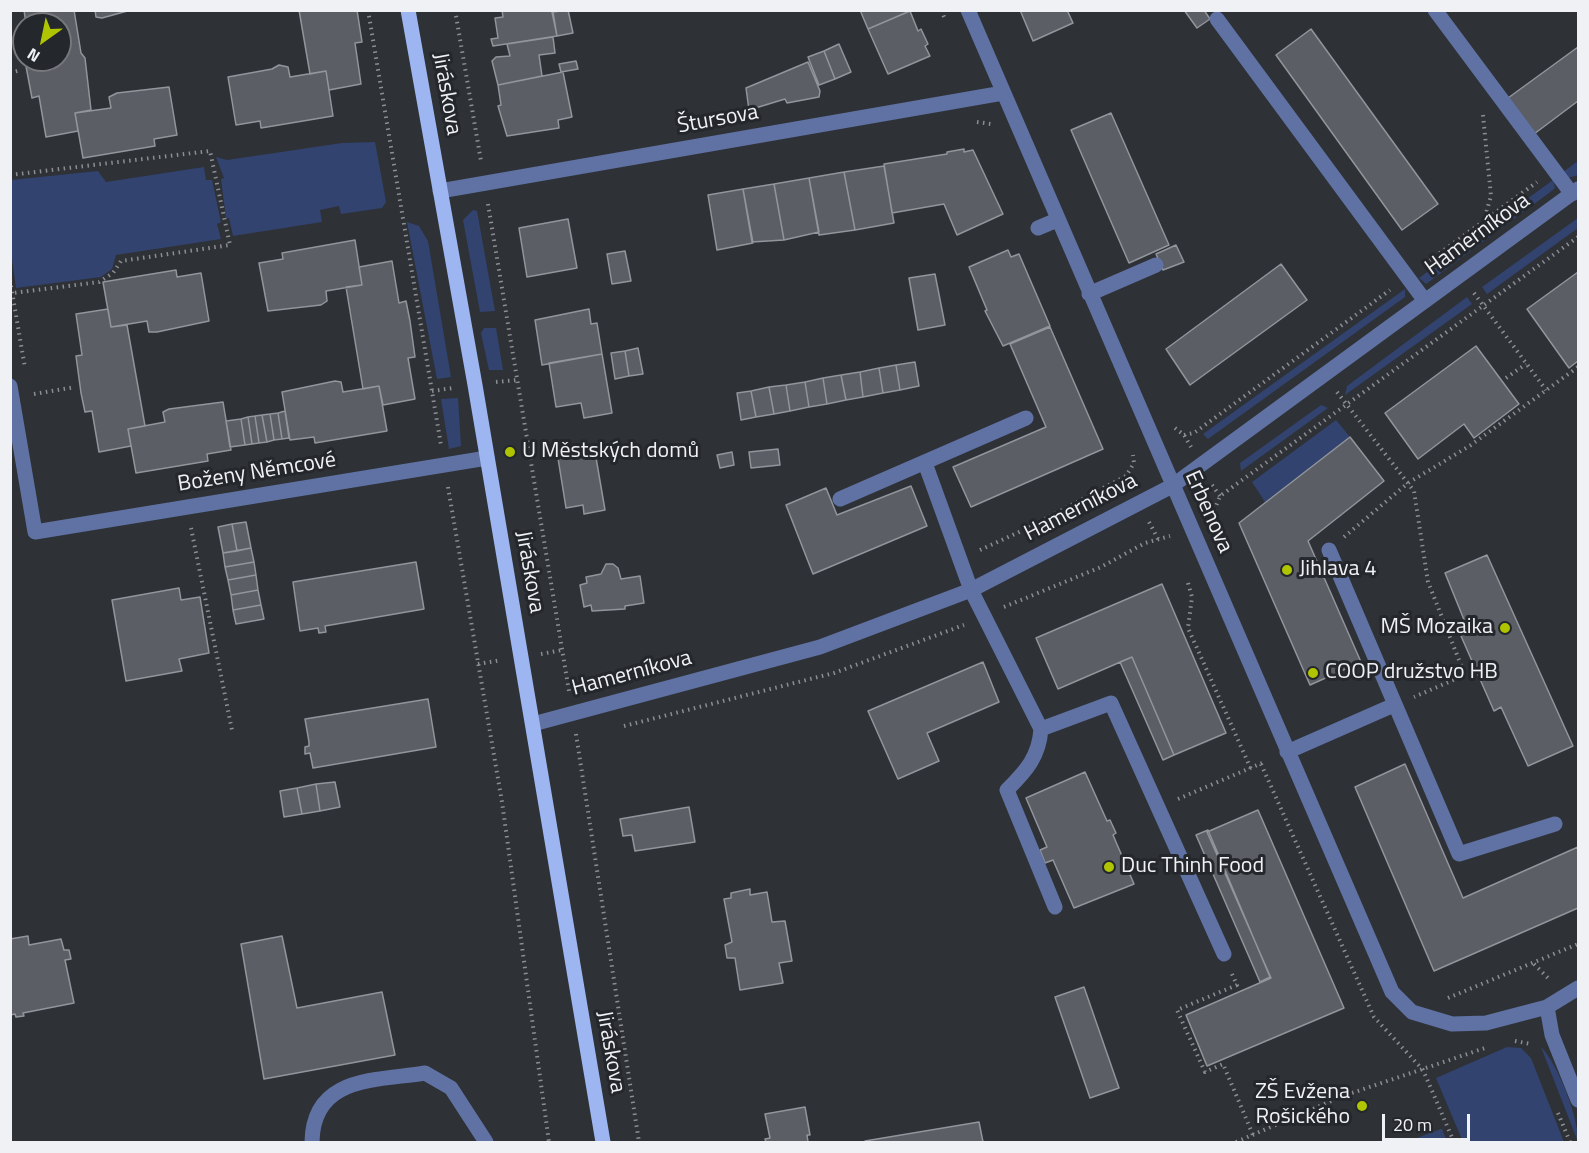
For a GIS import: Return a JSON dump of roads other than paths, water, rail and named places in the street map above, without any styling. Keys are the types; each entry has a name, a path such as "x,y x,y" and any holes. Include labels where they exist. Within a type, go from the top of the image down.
{"main road":[{"name":"Jiráskova","path":"408,10 533,724 603,1143"}],"street":[{"name":"Erbenova","path":"968,10 1392,992 1412,1012 1425,1018 1452,1024 1486,1023 1547,1007"},
{"path":"1435,10 1554,169 1575,192"},
{"path":"1217,19 1425,301"},
{"name":"Štursova","path":"440,191 1003,93"},
{"name":"Hamerníkova","path":"533,724 820,647 971,590 1172,486 1575,192"},
{"path":"1038,228 1058,220"},
{"path":"1089,294 1156,266"},
{"name":"Boženy Němcové","path":"10,386 35,532 487,458"},
{"path":"840,499 1026,418"},
{"path":"925,463 971,590 1041,729 1040,745 1033,761 1007,790 1055,907"},
{"path":"1329,550 1459,854 1555,824"},
{"path":"1041,729 1111,703 1224,954"},
{"path":"1287,752 1394,705"},
{"path":"1578,988 1547,1007 1552,1035 1578,1100"},
{"path":"312,1143 312,1123 323,1102 343,1086 425,1073 451,1088 486,1143"}],"place":[{"name":"U Městských domů","path":"510,452"},
{"name":"Jihlava 4","path":"1287,570"},
{"name":"MŠ Mozaika","path":"1505,628"},
{"name":"COOP družstvo HB","path":"1313,673"},
{"name":"Duc Thinh Food","path":"1109,867"},
{"name":"ZŠ Evžena Rošického","path":"1362,1106"}]}
